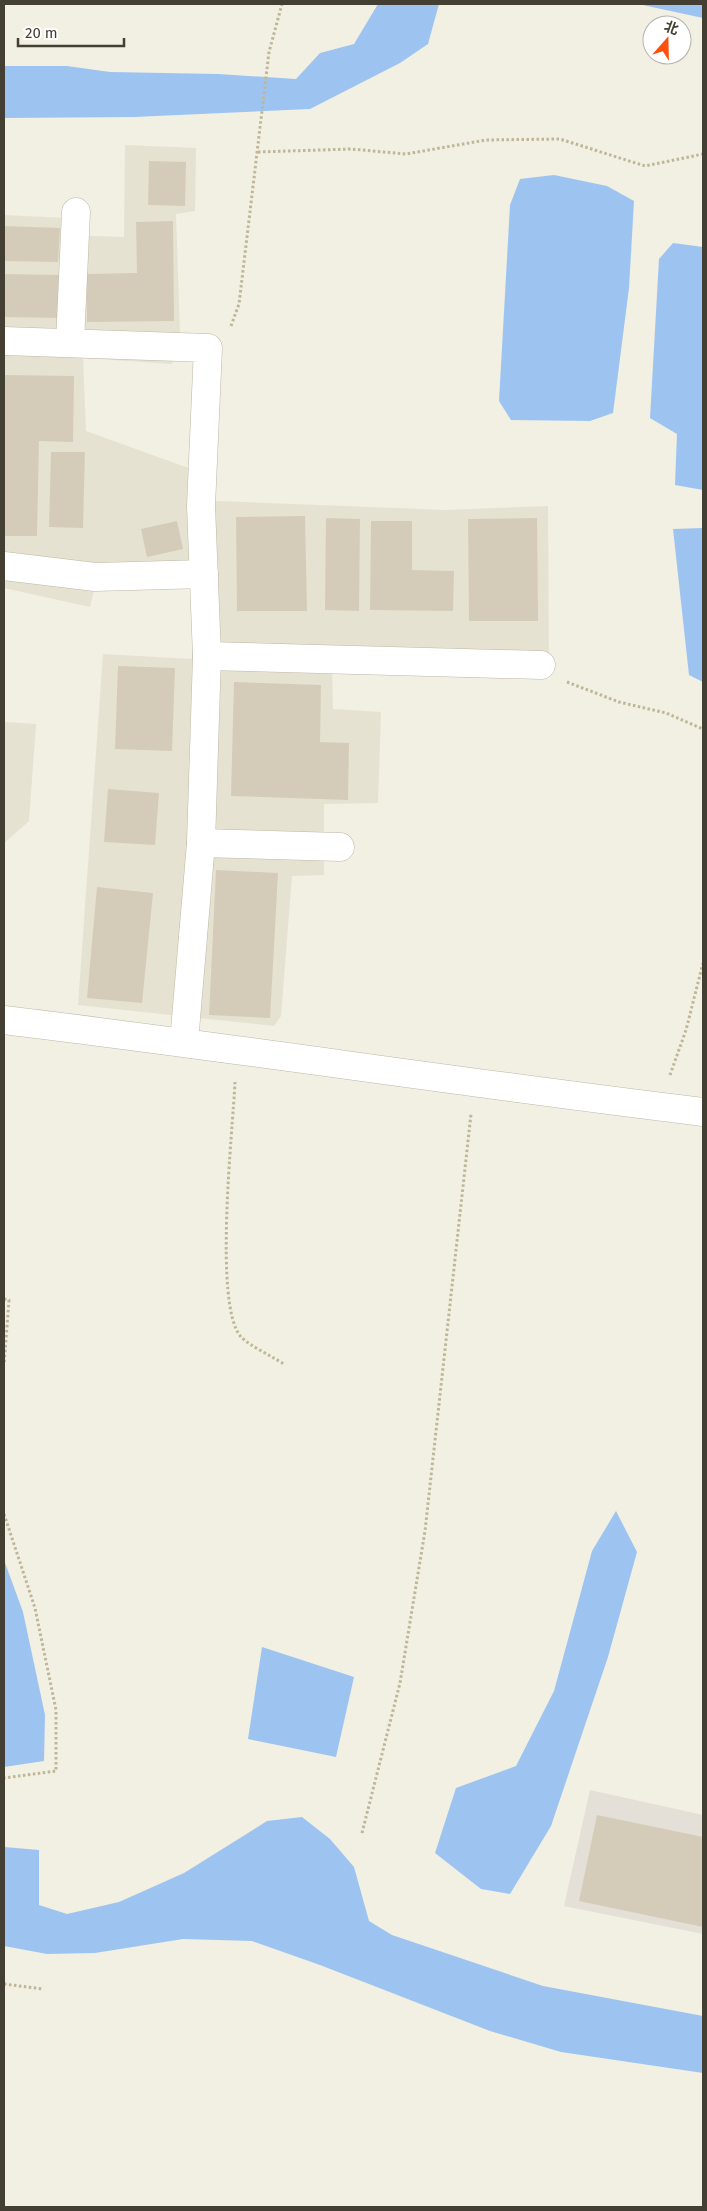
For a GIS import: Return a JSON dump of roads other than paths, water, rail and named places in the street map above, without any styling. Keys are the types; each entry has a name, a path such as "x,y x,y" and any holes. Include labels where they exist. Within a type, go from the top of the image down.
{"street":[{"path":"70,343 76,212"},
{"path":"4,340 208,348 201,506 207,656 201,843 184,1042"},
{"path":"4,566 94,577 204,574"},
{"path":"207,656 541,665"},
{"path":"201,843 340,847"},
{"path":"4,1020 238,1049 475,1084 703,1112"}],"water":[{"path":"378,4 439,4 428,44 400,63 310,109 134,117 4,118 4,66 67,66 110,72 218,74 296,79 320,53 354,44"},
{"path":"638,4 703,4 703,18"},
{"path":"554,175 607,186 634,201 629,288 613,413 590,421 511,420 499,401 510,205 520,179"},
{"path":"673,243 703,247 703,490 675,485 677,434 650,418 659,259"},
{"path":"703,528 703,682 689,675 673,529"},
{"path":"616,1511 637,1552 608,1657 551,1826 510,1894 481,1889 435,1853 456,1788 516,1766 554,1691 592,1551"},
{"path":"4,1560 23,1612 45,1715 44,1761 4,1767"},
{"path":"262,1647 354,1677 336,1757 248,1739"},
{"path":"302,1817 330,1839 354,1867 369,1921 392,1935 543,1986 703,2016 703,2073 561,2052 490,2031 320,1965 252,1941 183,1939 95,1953 47,1954 4,1946 4,1847 39,1850 39,1905 67,1914 119,1902 184,1873 267,1821"}]}
